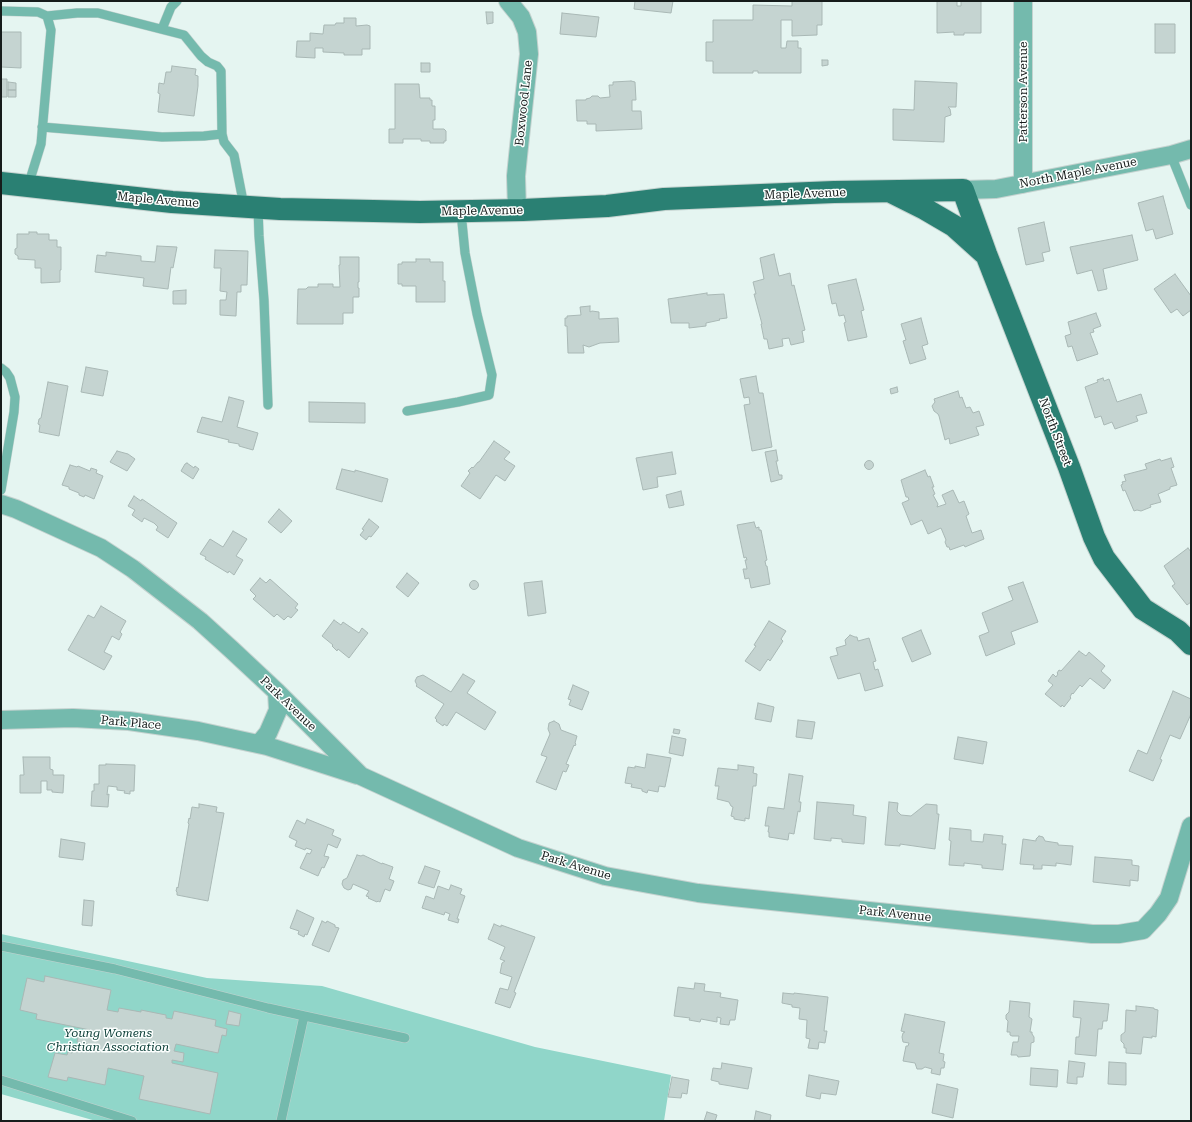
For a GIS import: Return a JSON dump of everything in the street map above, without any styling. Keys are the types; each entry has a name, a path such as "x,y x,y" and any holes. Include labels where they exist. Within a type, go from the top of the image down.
{"main road":[{"name":"Maple Avenue","path":"1,183 172,202 360,212 461,212 517,210 607,206 664,199 834,192 963,190"},
{"name":"North Street","path":"963,190 986,254 1069,467 1094,537 1104,558 1142,609 1178,631 1191,644"},
{"path":"888,191 925,209 954,226 986,254"}],"street":[{"name":"Boxwood Lane","path":"508,1 520,17 527,32 529,54 516,176 517,210"},
{"name":"Patterson Avenue","path":"1023,184 1024,1"},
{"name":"North Maple Avenue","path":"963,190 996,189 1171,155 1191,149"},
{"name":"Park Avenue","path":"1,504 16,509 101,548 133,569 200,621 277,692 361,776 518,848 605,876 733,898 1092,934 1119,934 1143,930 1158,914 1169,898 1191,826"},
{"path":"259,744 268,733 278,710 277,692"},
{"name":"Park Place","path":"1,720 73,718 129,721 198,731 259,744 361,776"}],"lane":[{"path":"162,29 171,7 177,1"},
{"path":"1,11 38,12 47,16 77,13 98,13 162,29 184,35 201,56 208,62 217,66 221,71 222,134 224,142 234,155 259,236 264,300 268,405"},
{"path":"28,186 41,144 51,30 47,16"},
{"path":"42,127 162,137 222,134"},
{"path":"1171,155 1191,205"},
{"path":"407,410 458,402 489,395 492,375 477,314 465,252 461,212"},
{"path":"1,368 10,378 14,388 15,397 14,412 1,490"},
{"path":"1,946 115,969 268,1008 405,1038"},
{"path":"281,1121 304,1016"},
{"path":"1,1080 119,1119 132,1121"}],"green space":[{"name":"Young Womens Christian Association","path":"1,934 207,978 322,986 535,1047 671,1075 664,1121 96,1121 1,1094"}],"building":[{"path":"635,1 673,1 671,13 634,9"},
{"path":"792,1 822,1 822,25 817,25 817,35 792,36 792,20 781,20 781,48 786,48 787,41 798,41 798,48 801,48 801,73 758,73 758,71 753,71 753,73 713,73 713,61 706,61 706,42 713,42 713,20 753,20 753,5 792,6"},
{"path":"937,1 957,1 957,6 961,6 961,1 981,1 981,33 964,33 964,35 954,35 954,32 937,33"},
{"path":"486,12 493,12 493,23 487,24"},
{"path":"562,13 599,17 596,37 560,34"},
{"path":"344,18 356,18 356,26 370,26 370,49 362,49 362,55 344,55 344,53 323,52 323,48 315,48 315,58 296,57 297,41 310,41 310,33 323,34 324,25 344,23"},
{"path":"1155,24 1175,24 1175,53 1155,53"},
{"path":"1,32 21,32 21,68 1,67"},
{"path":"822,60 828,60 828,65 822,66"},
{"path":"421,63 430,63 430,72 421,72"},
{"path":"172,66 196,69 195,75 198,76 198,86 194,116 158,112 160,94 158,93 159,83 164,84 166,72 171,72"},
{"path":"1,79 7,79 7,97 1,97"},
{"path":"915,81 957,83 956,107 948,107 951,115 945,117 944,142 893,140 893,109 914,110"},
{"path":"8,82 16,83 16,90 8,90"},
{"path":"613,82 635,82 636,100 632,100 632,111 641,111 642,129 596,131 596,124 587,124 587,121 577,121 576,100 586,100 592,96 598,96 600,98 610,97 609,85 613,85"},
{"path":"395,84 419,84 420,98 430,98 430,100 432,100 432,106 435,106 435,120 433,120 433,129 444,129 446,131 446,141 444,141 444,143 430,143 430,141 421,141 421,139 403,139 403,143 389,143 389,129 395,129"},
{"path":"8,90 16,90 16,97 8,97"},
{"path":"1163,196 1173,234 1156,239 1153,229 1146,231 1138,203"},
{"path":"1044,222 1050,251 1042,253 1044,261 1026,265 1018,228"},
{"path":"29,232 49,234 49,240 57,240 57,247 61,247 60,282 41,283 41,268 35,268 35,260 18,259 18,256 15,254 15,249 17,248 17,234 29,234"},
{"path":"1132,235 1138,260 1103,269 1107,289 1098,291 1092,270 1077,274 1070,247"},
{"path":"157,246 177,247 173,268 171,267 168,289 143,286 144,278 95,272 97,255 106,256 106,252 141,256 141,261 155,262"},
{"path":"215,250 248,251 247,285 241,285 241,292 237,292 236,316 220,315 220,300 226,300 227,292 220,291 221,268 214,268"},
{"path":"774,254 779,276 790,273 792,286 794,285 805,330 802,331 804,342 791,345 789,338 782,339 783,346 769,349 767,339 764,339 762,324 754,294 756,294 753,282 764,279 760,258"},
{"path":"340,257 359,257 359,297 353,297 353,313 343,313 343,324 297,324 298,289 318,287 318,284 333,284 333,287 340,287"},
{"path":"416,259 430,259 430,262 443,262 445,302 416,302 416,286 402,286 402,284 398,284 398,264 402,264 402,262 416,262"},
{"path":"1175,274 1191,296 1191,310 1183,316 1177,309 1171,313 1154,289"},
{"path":"856,279 864,310 861,311 867,337 848,341 844,323 846,322 844,315 839,316 836,303 832,304 828,285"},
{"path":"186,290 186,304 173,304 173,291"},
{"path":"707,293 707,295 724,294 727,318 706,323 706,326 689,328 689,323 671,323 668,299"},
{"path":"590,306 590,312 599,312 599,319 618,318 619,342 600,343 589,347 583,345 584,353 568,353 567,326 565,326 565,318 567,318 567,316 581,315 580,307"},
{"path":"1096,313 1101,326 1093,329 1094,332 1090,333 1098,354 1077,361 1072,346 1068,347 1065,336 1071,334 1068,322"},
{"path":"921,318 928,344 922,346 926,359 910,364 903,341 906,340 901,324"},
{"path":"86,367 108,371 103,396 81,392"},
{"path":"756,376 759,393 763,393 772,447 752,451 744,405 750,404 749,397 744,398 740,379"},
{"path":"1103,378 1104,381 1109,379 1117,402 1141,394 1147,413 1136,416 1138,421 1115,429 1112,422 1104,425 1101,416 1095,418 1085,387 1098,382 1097,380"},
{"path":"48,382 68,386 59,436 39,432 40,425 38,424 39,419 41,418"},
{"path":"897,387 898,392 891,394 890,389"},
{"path":"958,391 966,408 970,407 973,413 979,411 984,425 976,427 979,435 950,444 949,438 945,440 939,416 934,411 932,406 935,402 934,399"},
{"path":"229,397 244,401 237,427 258,433 253,450 239,446 239,444 228,442 229,440 197,432 202,417 222,422"},
{"path":"309,402 365,403 365,423 309,422"},
{"path":"494,441 510,452 504,459 515,466 505,481 496,475 480,499 461,486 470,473 468,471 479,462"},
{"path":"776,450 778,461 776,461 779,475 782,475 782,479 771,482 765,452"},
{"path":"117,451 128,454 135,459 127,471 110,462"},
{"path":"672,452 676,474 657,477 658,487 643,490 636,458"},
{"path":"1171,458 1174,467 1171,468 1177,485 1158,494 1161,502 1150,505 1151,507 1141,511 1134,511 1125,490 1123,491 1121,485 1123,484 1122,482 1126,481 1124,475 1147,469 1145,464 1160,459 1161,461"},
{"path":"867,461 871,461 873,465 871,469 867,469 865,467 865,463"},
{"path":"187,463 194,468 195,466 199,469 193,479 181,471"},
{"path":"70,465 78,466 90,471 91,468 97,470 96,473 103,476 94,499 85,495 84,497 79,495 79,493 69,489 69,487 62,485"},
{"path":"342,469 355,472 355,470 388,479 382,502 336,489"},
{"path":"925,470 928,477 930,476 934,487 932,487 935,494 933,495 938,504 937,507 946,504 942,495 953,490 959,503 964,501 969,514 966,516 972,533 981,530 984,539 965,547 964,545 950,550 949,547 947,547 941,528 928,534 922,520 911,525 902,503 909,500 908,497 906,497 901,480"},
{"path":"681,491 684,505 669,508 666,495"},
{"path":"134,496 141,501 142,499 177,523 168,538 156,530 158,527 154,523 144,518 142,522 132,515 135,510 128,506"},
{"path":"279,509 292,521 281,533 268,522"},
{"path":"369,519 379,527 371,537 369,536 366,540 360,535"},
{"path":"754,522 756,528 759,527 759,530 761,530 770,584 751,588 749,578 745,579 743,569 747,569 745,560 747,560 746,557 744,558 737,525"},
{"path":"233,531 247,539 236,556 243,560 234,575 205,559 206,557 200,554 210,539 223,547"},
{"path":"1188,548 1191,552 1191,602 1187,605 1172,586 1175,584 1164,566"},
{"path":"407,573 419,583 408,597 396,587"},
{"path":"260,578 266,583 270,579 298,604 295,608 298,610 291,618 288,616 284,620 277,614 274,617 253,599 256,596 250,590"},
{"path":"472,581 476,581 478,585 476,589 472,589 470,587 470,583"},
{"path":"542,581 546,613 528,616 524,583"},
{"path":"1023,582 1038,622 1011,632 1015,644 986,656 979,636 989,632 982,613 1013,600 1008,587"},
{"path":"101,606 126,621 120,632 122,634 119,640 112,636 104,652 112,656 104,670 68,650 88,615 94,618"},
{"path":"334,620 341,625 343,622 359,633 362,628 368,633 349,658 338,649 337,651 332,646 333,645 322,636"},
{"path":"769,621 786,631 781,639 783,641 770,661 768,659 760,671 745,661 756,646 754,645"},
{"path":"921,630 931,654 912,662 902,638"},
{"path":"850,635 857,637 858,641 869,638 876,661 873,662 875,670 878,669 883,686 865,691 860,673 838,679 830,657 838,655 836,648 846,645 845,640"},
{"path":"1079,651 1086,656 1089,652 1105,666 1101,671 1111,680 1104,689 1090,678 1082,687 1080,685 1073,694 1072,693 1071,698 1064,707 1062,705 1061,707 1045,694 1053,685 1048,681 1053,674 1056,677 1059,670 1061,671"},
{"path":"463,674 475,681 467,693 496,712 485,730 456,712 447,726 444,724 443,726 436,721 437,720 435,718 444,704 416,686 415,681 417,677 423,675 451,692"},
{"path":"573,685 589,692 582,710 569,705 571,700 568,699"},
{"path":"1173,691 1191,699 1191,714 1180,739 1170,735 1153,781 1129,771 1138,750 1147,754"},
{"path":"758,703 774,707 771,722 755,719"},
{"path":"798,720 815,722 812,739 796,737"},
{"path":"554,721 559,724 561,730 577,736 576,744 575,746 574,745 566,764 569,765 566,772 563,771 556,790 536,782 547,757 541,755 550,734 548,729 549,723"},
{"path":"674,729 680,730 679,734 673,733"},
{"path":"672,736 686,739 683,756 669,753"},
{"path":"958,737 987,742 983,764 954,759"},
{"path":"647,754 671,758 665,787 659,786 658,792 648,790 647,793 642,791 642,789 631,787 632,784 625,783 628,767 635,768 635,766 645,768"},
{"path":"23,757 50,757 50,769 53,770 53,775 64,775 63,793 47,790 47,781 41,781 41,793 20,793 20,775 24,775"},
{"path":"99,765 135,765 134,791 130,791 130,794 124,793 125,791 117,790 117,787 108,786 108,807 91,806 94,784 99,784"},
{"path":"738,765 754,767 753,773 757,774 756,786 753,786 749,819 745,818 745,821 734,819 734,817 731,816 733,807 729,802 717,799 719,786 715,786 718,768 738,770"},
{"path":"789,774 803,776 799,802 801,802 800,812 798,811 794,834 789,833 788,840 769,837 769,826 765,826 768,807 784,809"},
{"path":"817,802 854,805 853,815 866,817 864,844 842,842 842,839 831,838 831,841 814,839"},
{"path":"889,802 898,803 897,811 901,815 911,816 926,804 937,805 937,814 939,814 935,849 900,844 900,846 885,845"},
{"path":"199,804 217,807 216,812 224,813 208,901 177,895 176,891 177,887 178,888 189,818 190,819 192,807 199,808"},
{"path":"307,819 334,830 332,835 341,839 337,848 328,844 324,856 329,857 318,876 300,868 307,853 310,854 312,850 306,848 305,850 295,846 297,841 289,837 297,820 305,824"},
{"path":"950,828 971,830 971,841 983,842 984,834 1003,836 1002,844 1006,844 1003,870 982,868 982,865 964,863 964,866 949,865 951,841 949,840"},
{"path":"1039,836 1043,837 1045,841 1058,843 1058,845 1073,846 1071,865 1056,863 1056,866 1042,865 1042,869 1033,869 1034,865 1020,864 1023,839 1036,841"},
{"path":"61,839 85,843 83,860 59,857"},
{"path":"357,855 363,855 382,864 393,867 389,879 394,881 390,891 385,889 380,902 366,896 369,891 353,884 351,889 348,890 344,888 342,884 343,880 347,878"},
{"path":"1095,857 1132,860 1132,865 1139,866 1138,881 1130,880 1130,886 1093,882"},
{"path":"425,866 440,871 434,888 418,883"},
{"path":"451,885 462,889 460,894 465,896 457,919 459,919 458,923 448,920 450,914 445,912 444,915 422,908 426,896 434,899 438,886 449,890"},
{"path":"84,900 94,901 92,926 82,925"},
{"path":"297,910 314,918 307,935 305,934 304,937 298,934 299,931 290,928"},
{"path":"322,921 326,923 327,921 339,928 329,952 312,945"},
{"path":"494,924 535,937 514,992 516,993 510,1008 495,1003 500,988 508,990 512,977 500,973 502,963 505,961 500,959 505,947 488,939"},
{"path":"45,976 111,990 107,1010 118,1012 119,1008 141,1012 141,1010 166,1015 166,1018 172,1019 174,1011 216,1020 215,1026 227,1029 226,1036 222,1035 218,1053 176,1044 174,1051 184,1053 183,1062 172,1060 172,1063 218,1073 210,1114 139,1099 144,1076 108,1068 105,1085 68,1077 67,1081 48,1077 55,1053 67,1055 68,1052 72,1053 74,1046 86,1049 88,1044 77,1042 79,1033 89,1036 90,1030 36,1019 37,1014 20,1010 27,978 44,982"},
{"path":"695,983 705,984 704,991 721,993 720,997 738,1000 735,1020 730,1020 729,1025 720,1024 721,1018 717,1017 717,1022 701,1019 700,1022 689,1020 690,1018 674,1016 678,987 694,989"},
{"path":"783,993 828,997 824,1031 827,1031 825,1043 819,1042 818,1049 808,1048 810,1039 806,1038 807,1020 799,1019 800,1008 782,1003"},
{"path":"1010,1001 1030,1003 1029,1017 1032,1019 1030,1032 1032,1032 1034,1037 1034,1042 1031,1043 1030,1056 1018,1057 1017,1055 1011,1055 1013,1042 1018,1042 1019,1036 1012,1036 1010,1035 1010,1032 1007,1032 1008,1021 1006,1019 1006,1015 1009,1012"},
{"path":"1074,1001 1109,1004 1107,1021 1103,1021 1102,1029 1098,1029 1096,1056 1075,1054 1076,1037 1079,1037 1081,1018 1073,1017"},
{"path":"1136,1006 1154,1008 1158,1010 1156,1037 1143,1037 1141,1054 1126,1053 1126,1048 1124,1048 1124,1044 1121,1041 1121,1035 1125,1032 1126,1010 1136,1011"},
{"path":"229,1011 241,1014 239,1026 226,1024"},
{"path":"905,1014 945,1022 939,1053 944,1054 943,1061 945,1062 944,1068 941,1068 940,1075 931,1073 932,1069 925,1067 922,1069 917,1069 915,1063 903,1061 906,1046 908,1046 909,1043 903,1042 902,1037 903,1033 905,1032 901,1031"},
{"path":"1069,1061 1085,1063 1083,1077 1077,1077 1077,1084 1067,1083"},
{"path":"1109,1062 1126,1063 1126,1085 1108,1084"},
{"path":"722,1063 752,1068 748,1089 719,1084 719,1082 711,1080 713,1068 721,1069"},
{"path":"1031,1068 1058,1070 1057,1087 1030,1085"},
{"path":"809,1075 839,1081 836,1095 821,1093 820,1099 806,1096"},
{"path":"672,1077 689,1080 687,1094 682,1093 681,1098 668,1097"},
{"path":"937,1084 958,1089 953,1118 932,1113"},
{"path":"756,1111 771,1115 770,1121 754,1121"},
{"path":"707,1112 717,1115 715,1121 704,1121"}]}
